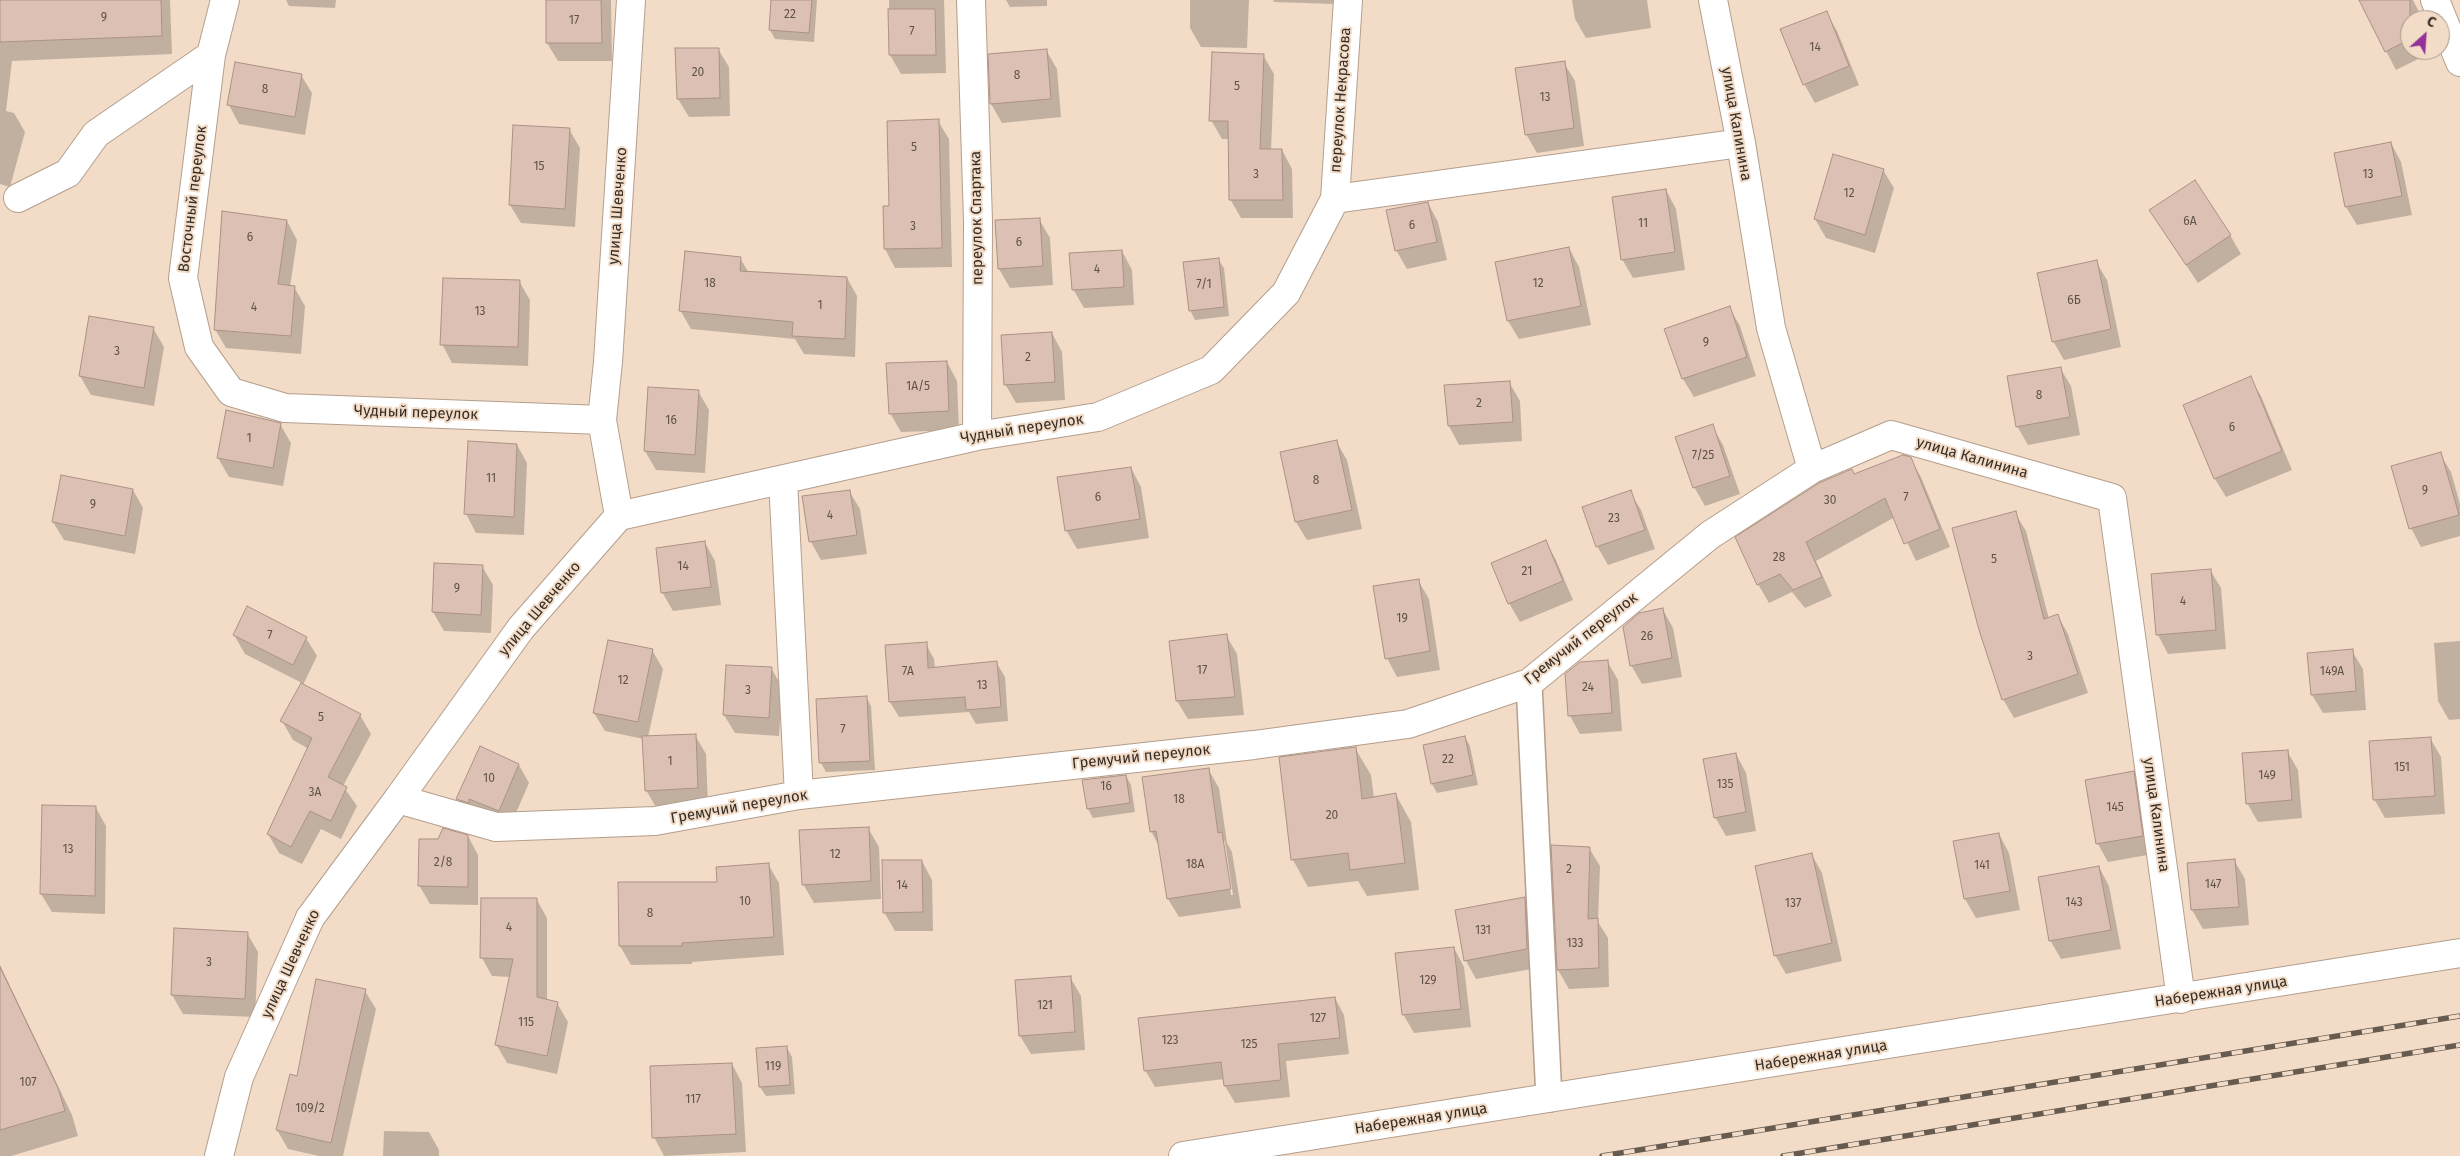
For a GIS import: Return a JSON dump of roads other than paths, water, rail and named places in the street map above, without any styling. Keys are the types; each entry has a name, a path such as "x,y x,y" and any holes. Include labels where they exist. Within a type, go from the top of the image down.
{"street":[{"name":"Восточный переулок","path":"224,0 212,55 183,278 199,348 232,392"},
{"name":"улица Шевченко","path":"219,1156 239,1077 310,918 521,628 620,516 602,420 608,362 631,0"},
{"name":"переулок Спартака","path":"971,0 978,221 977,436"},
{"name":"переулок Некрасова","path":"1335,199 1348,0"},
{"name":"улица Калинина","path":"1713,0 1741,144 1771,328 1812,469 1891,435 2112,498 2181,998"},
{"path":"2435,0 2460,62"},
{"path":"18,198 68,173 96,134 212,55"},
{"path":"1335,199 1741,144"},
{"name":"Чудный переулок","path":"620,516 977,436 1098,417 1211,370 1286,293 1335,199"},
{"name":"Чудный переулок","path":"232,392 286,408 602,420"},
{"name":"Гремучий переулок","path":"398,798 496,827 655,821 799,795 1254,745 1408,724 1529,683 1710,535 1812,469"},
{"path":"783,480 799,795"},
{"name":"Набережная улица","path":"1182,1156 2460,953"}],"lane":[{"path":"1529,683 1549,1099"}],"railway":[{"path":"1602,1156 2460,1016"},
{"path":"1783,1156 2460,1045"}]}
